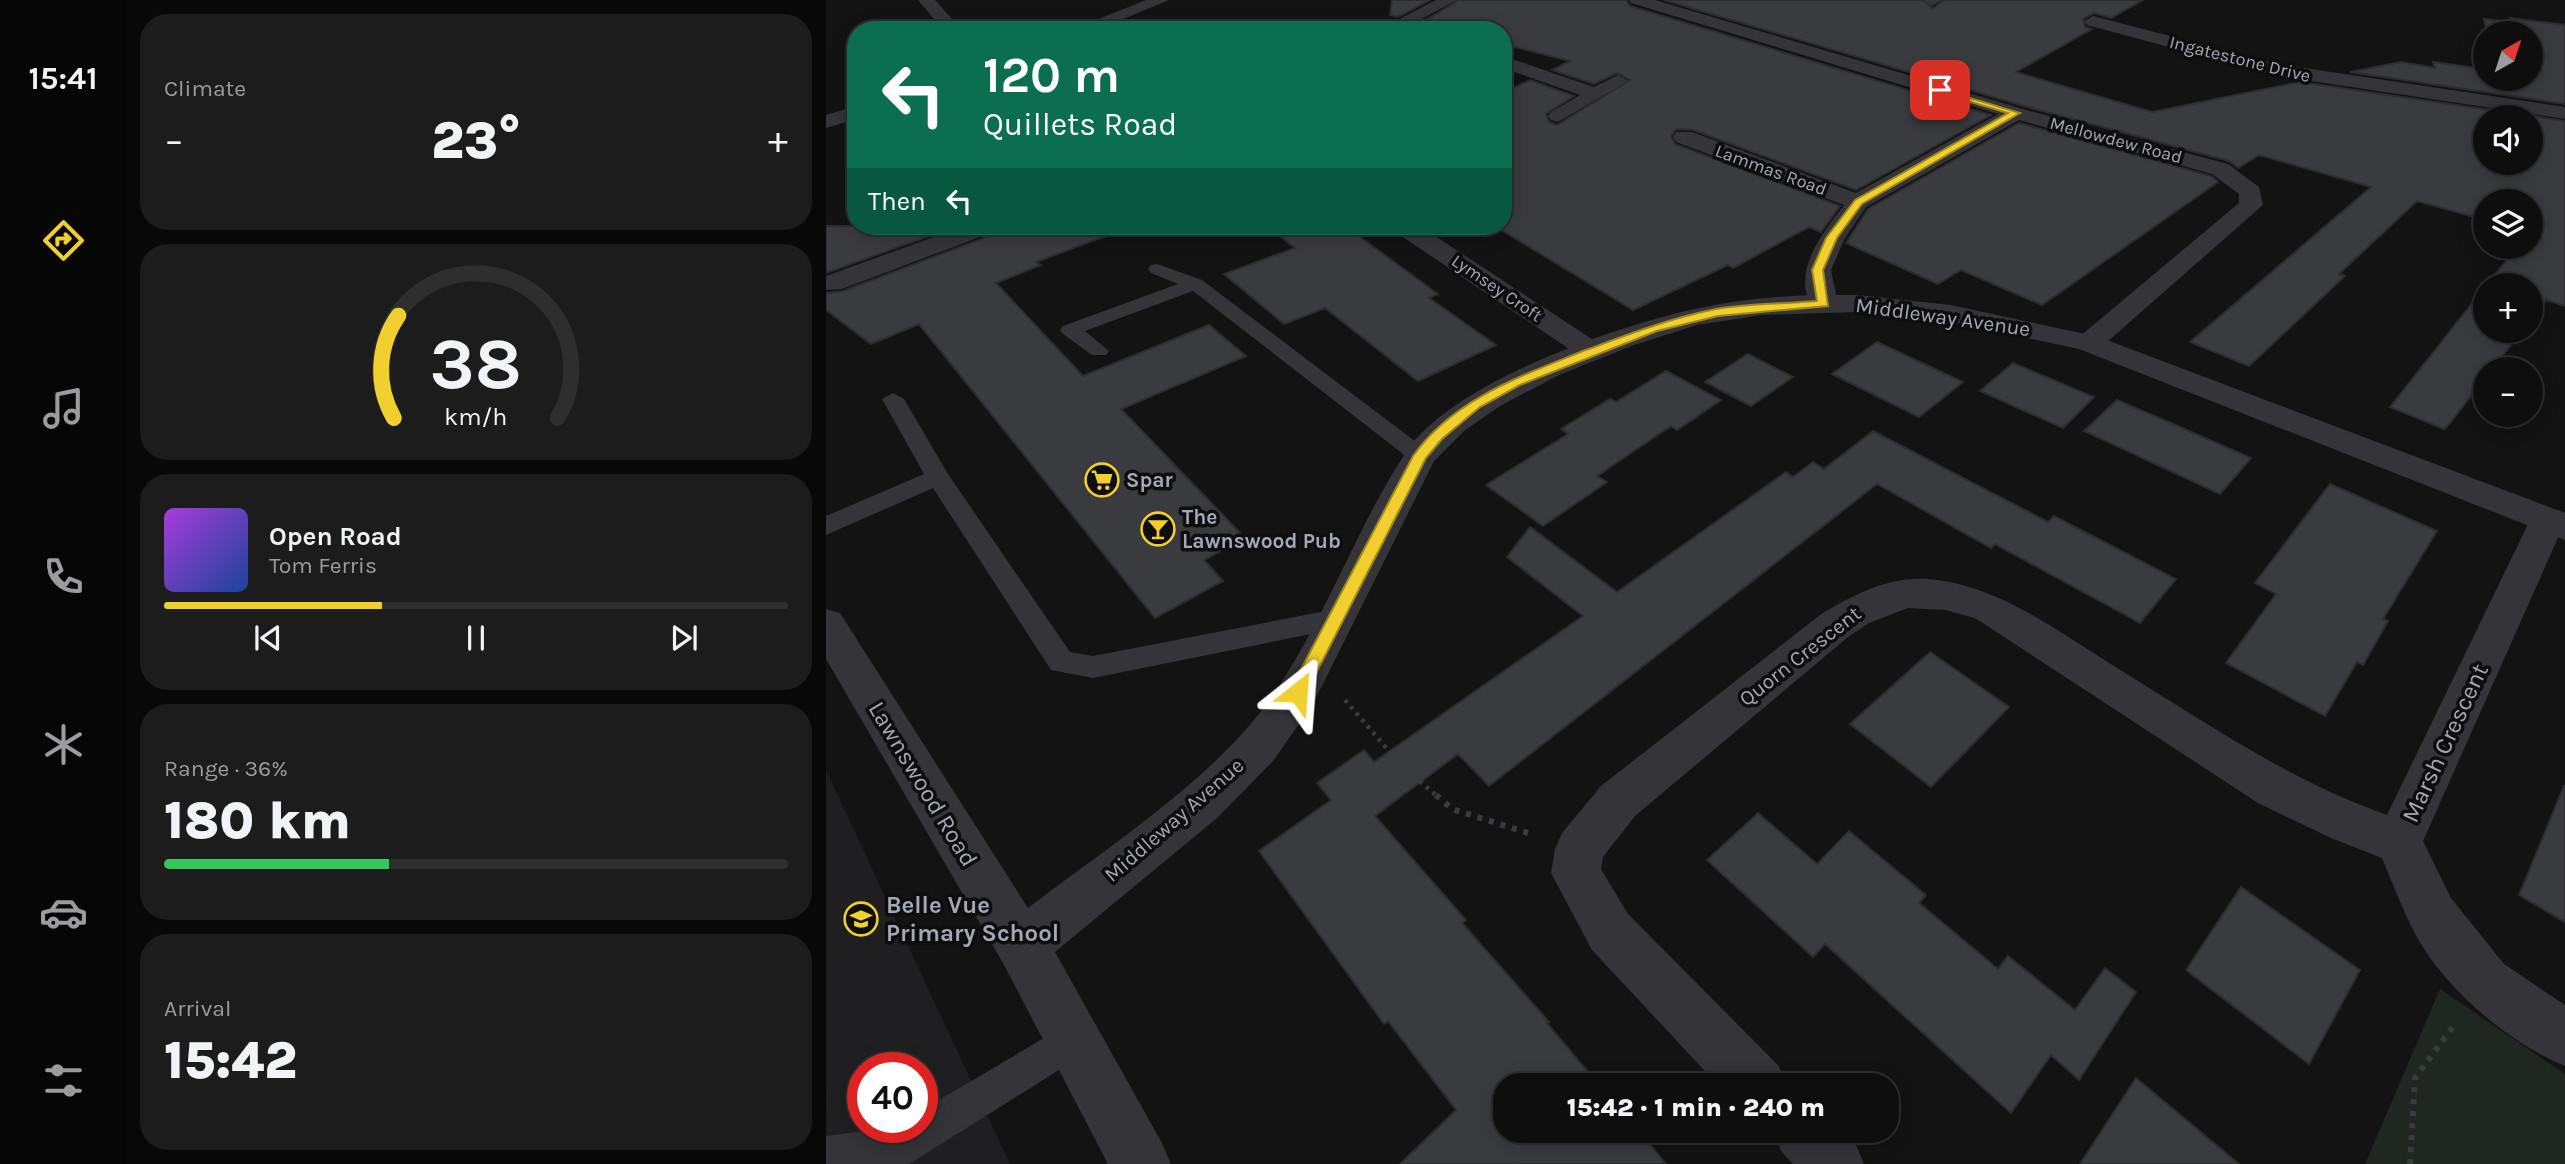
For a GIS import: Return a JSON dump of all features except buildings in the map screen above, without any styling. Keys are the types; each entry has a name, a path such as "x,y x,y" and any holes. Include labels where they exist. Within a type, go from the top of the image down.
{"street":[{"path":"926,0 945,21"},
{"path":"1104,21 1161,0"},
{"path":"1410,21 1449,0"},
{"name":"Mellowdew Road","path":"1637,0 2016,113 2220,169 2251,192 2252,205 2089,343"},
{"name":"Ingatestone Drive","path":"2092,21 2277,70 2389,96 2565,113"},
{"path":"1512,65 1593,93"},
{"path":"1558,116 1593,93 1618,81"},
{"path":"1824,304 1818,270 1832,238 1858,202 2016,113"},
{"path":"826,122 847,115"},
{"name":"Lammas Road","path":"1685,137 1858,202"},
{"path":"1684,163 1715,150"},
{"path":"832,283 963,235"},
{"name":"Lymsey Croft","path":"1417,235 1591,351"},
{"name":"Middleway Avenue","path":"1022,945 1200,803 1257,748 1298,692 1420,456 1437,436 1476,404 1516,382 1653,329 1718,312 1824,304 1870,304 1976,318 2089,343 2556,524"},
{"name":"Marsh Crescent","path":"2556,524 2399,842 2433,916 2485,984 2565,1038"},
{"name":"Quorn Crescent","path":"1578,849 1618,800 1867,603 1902,594 1945,593 1989,608 2274,789 2348,823 2399,842"},
{"name":"Lawnswood Road","path":"826,624 1022,945 1141,1164"},
{"path":"1578,849 1576,873 1610,932 1746,1073"},
{"path":"1814,1143 1834,1164"}],"lane":[{"path":"1157,269 1195,284 1420,456"},
{"path":"1100,351 1070,330 1195,284"},
{"path":"893,400 939,477 1060,662 1093,667 1336,619"},
{"path":"826,526 939,477"},
{"path":"826,1157 894,1150 1073,1040"}],"path":[{"path":"1313,663 1401,765 1452,809 1578,849"},
{"path":"2410,1164 2415,1078 2485,984"}],"shaded area":[{"name":"Belle Vue Primary School","path":"826,770 1010,1164 826,1164"},
{"path":"2440,989 2565,1074 2565,1164 2365,1164"}],"place":[{"name":"Spar","path":"1102,480"},
{"name":"The Lawnswood Pub","path":"1158,529"},
{"name":"Belle Vue Primary School","path":"861,919"}],"route":[{"path":"1298,692 1420,456 1437,436 1476,404 1516,382 1653,329 1718,312 1824,304 1818,270 1832,238 1858,202 2016,113 1940,90"}]}
